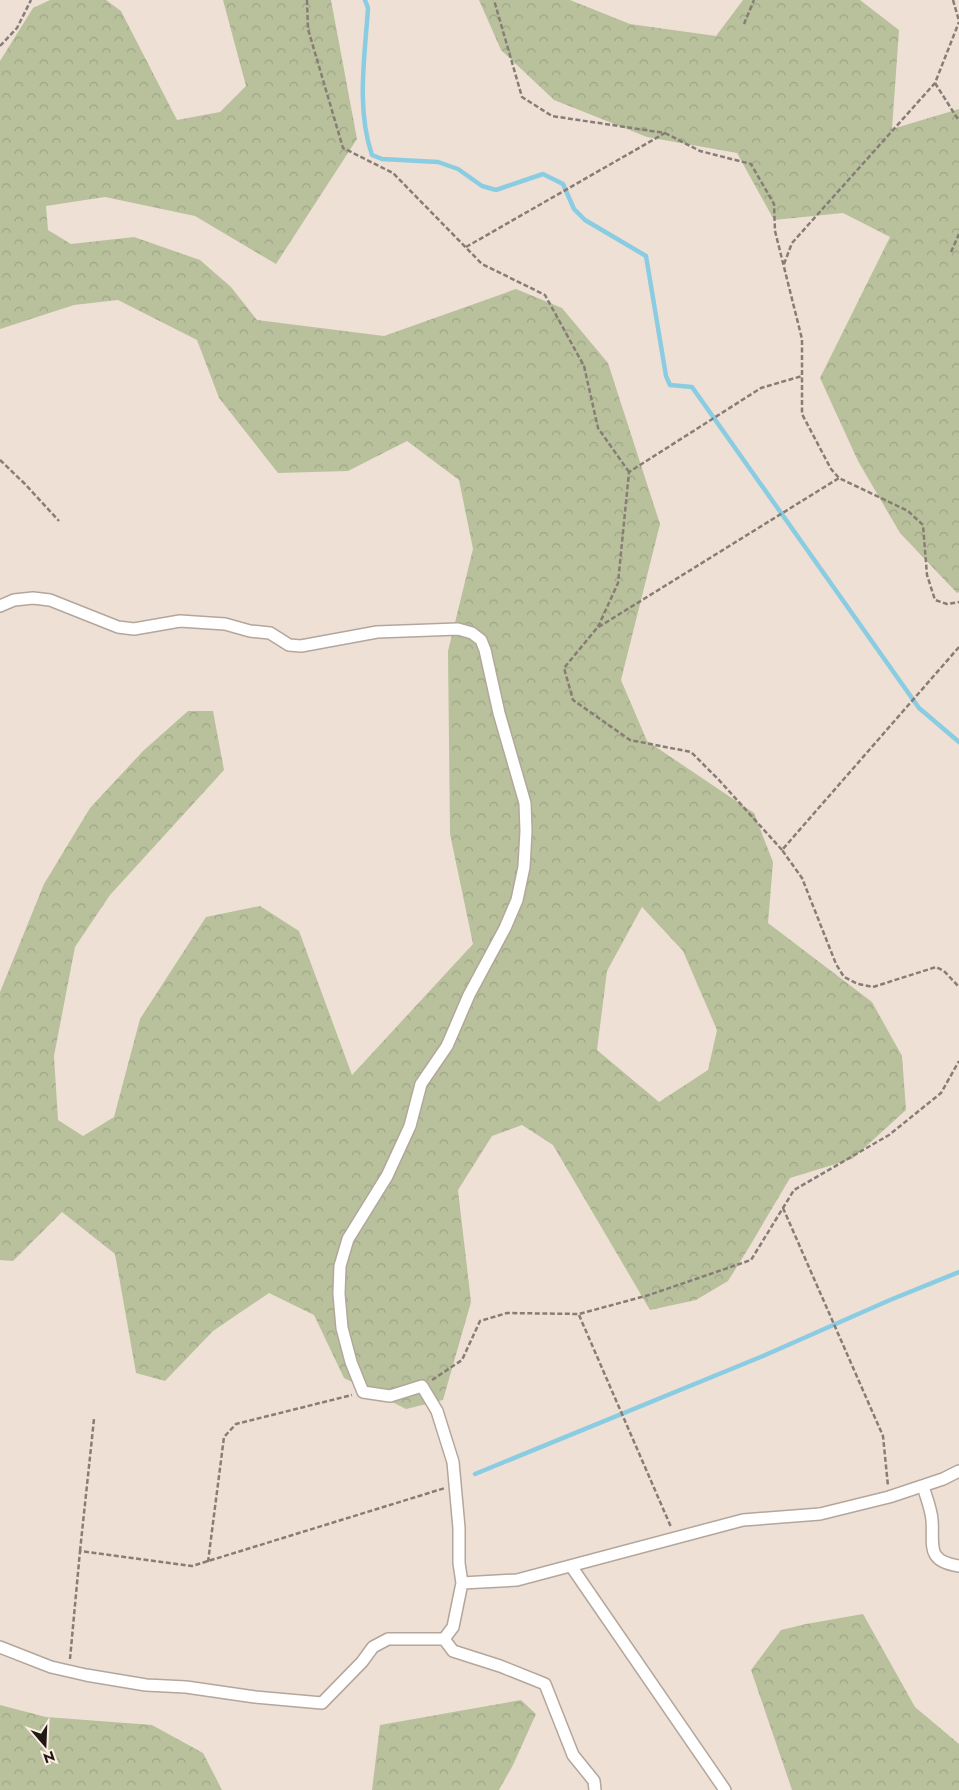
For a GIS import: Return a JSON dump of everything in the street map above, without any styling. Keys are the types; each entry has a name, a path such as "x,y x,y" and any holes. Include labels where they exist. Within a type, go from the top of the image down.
{"street":[{"path":"0,606 14,600 33,598 50,600 118,627 134,629 180,621 226,624 250,631 270,633 289,645 301,646 377,632 434,629 458,629 472,633 481,640 499,713 526,803 524,867 517,900 505,928 469,995 446,1046 421,1084 410,1126 387,1176 348,1239 340,1266 339,1294 342,1328 351,1362 364,1392 390,1396 422,1386 437,1411 453,1462 462,1582 452,1627 444,1638"},
{"path":"462,1582 517,1580 744,1520 820,1514 889,1497 944,1479 959,1471"},
{"path":"922,1486 932,1519 931,1542 934,1552 945,1564 959,1566"},
{"path":"571,1566 725,1790"},
{"path":"0,1648 52,1667 146,1685 186,1687 255,1697 322,1703 362,1662 373,1647 388,1639 444,1638"},
{"path":"444,1638 453,1650 545,1684 573,1755 594,1781 595,1790"}],"path":[{"path":"0,46 17,28 31,0"},
{"path":"307,0 308,29 343,148 393,173 482,264 545,295 584,366 598,428 629,472 618,583 597,628 564,668 572,700 630,740 691,752 719,780 782,850 802,878 836,964 844,977 858,984 873,987 936,968 944,971 959,987"},
{"path":"494,0 522,97 552,116 665,133 700,151 751,164 774,204 775,231 802,339 802,414 831,469 839,478 908,511 923,525 927,575 935,600 947,604 959,602"},
{"path":"744,24 754,0"},
{"path":"784,264 792,243 935,83 959,21 953,0"},
{"path":"935,83 959,121"},
{"path":"466,247 665,133"},
{"path":"951,252 959,234"},
{"path":"629,472 761,388 802,376"},
{"path":"0,460 59,521"},
{"path":"597,628 839,478"},
{"path":"782,850 959,647"},
{"path":"422,1386 462,1360 480,1321 507,1313 578,1314 649,1295 751,1260 794,1190 889,1135 941,1093 959,1061"},
{"path":"783,1208 883,1436 889,1497"},
{"path":"578,1314 676,1538"},
{"path":"208,1562 224,1436 236,1424 364,1392"},
{"path":"70,1671 80,1550 94,1419"},
{"path":"80,1550 192,1566 454,1485"}],"green space":[{"path":"50,0 106,0 121,11 177,120 220,112 246,86 223,0 331,0 357,139 276,264 195,216 105,197 46,206 48,230 71,244 134,237 200,260 231,287 257,320 384,336 516,289 562,308 608,363 660,524 621,680 647,741 754,813 773,862 768,923 872,1002 902,1056 906,1110 852,1159 790,1178 728,1281 696,1300 650,1310 553,1145 522,1125 492,1136 458,1190 471,1302 443,1400 406,1409 344,1378 314,1315 269,1293 213,1331 165,1381 136,1373 115,1254 62,1212 13,1261 0,1260 0,992 44,884 90,808 143,751 188,711 213,711 224,770 110,895 75,947 54,1056 58,1120 83,1136 114,1117 140,1019 206,917 260,906 299,931 352,1075 473,944 450,834 448,651 473,549 459,480 407,441 348,471 278,473 219,398 197,340 118,300 74,305 0,329 0,61 33,8","holes":["642,907 683,951 717,1030 708,1070 659,1102 597,1050 607,971"]},
{"path":"479,0 570,0 630,24 716,36 743,0 860,0 899,30 892,129 959,109 959,592 957,593 900,533 858,461 820,378 890,237 843,213 774,220 737,153 647,137 554,100 501,50"},
{"path":"863,1614 915,1707 959,1744 959,1790 792,1790 751,1670 781,1630"},
{"path":"521,1700 536,1714 513,1765 499,1790 372,1790 380,1725"},
{"path":"0,1705 46,1717 152,1725 203,1753 222,1790 0,1790"}],"waterway":[{"path":"365,0 368,8 363,101 364,119 372,155 382,159 438,162 458,169 482,186 496,190 543,174 563,184 574,209 585,220 646,256 666,376 670,385 692,387 919,708 959,742"},
{"path":"475,1474 763,1356 959,1272"}]}
